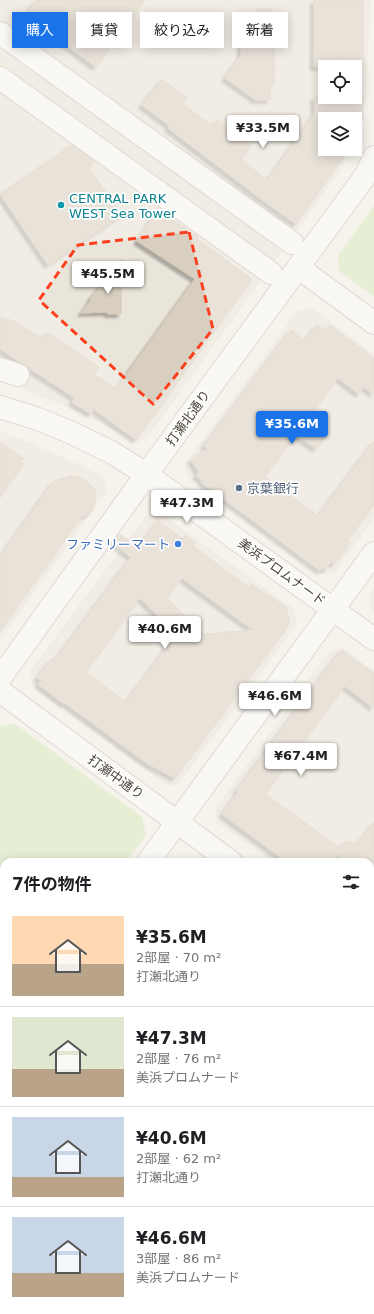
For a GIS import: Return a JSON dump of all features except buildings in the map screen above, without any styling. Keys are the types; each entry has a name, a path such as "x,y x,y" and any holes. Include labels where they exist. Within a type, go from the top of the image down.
{"street":[{"path":"0,33 292,243"},
{"path":"0,78 270,273"},
{"name":"打瀬北通り","path":"0,678 146,474 366,175 374,157"},
{"path":"299,268 374,324"},
{"name":"美浜プロムナード","path":"0,406 72,433 111,452 146,474 374,639"},
{"path":"151,858 374,553"},
{"name":"打瀬中通り","path":"0,691 226,858"}],"highlighted area":[{"path":"189,232 213,329 153,404 39,300 78,245"}],"shaded area":[{"path":"0,0 371,0 365,98 362,114 362,112 318,112 318,156 346,156 340,171 148,437 136,442 85,415 0,380"},
{"path":"312,308 374,354 374,518 335,572 320,574 187,476 185,464 297,311"},
{"path":"0,431 29,442 102,475 107,491 0,640"},
{"path":"159,512 294,609 297,624 178,785 168,786 32,687 30,671 147,514"},
{"path":"374,589 374,613 371,611 369,596"},
{"path":"343,648 374,671 374,858 267,858 217,822 215,809 330,650"}],"green space":[{"path":"374,206 374,296 339,271 338,256"},
{"path":"15,724 142,817 146,835 129,858 0,858 0,726"}],"place":[{"name":"CENTRAL PARK WEST Sea Tower","path":"61,205"},
{"name":"京葉銀行","path":"239,488"},
{"name":"ファミリーマート","path":"178,544"}]}
